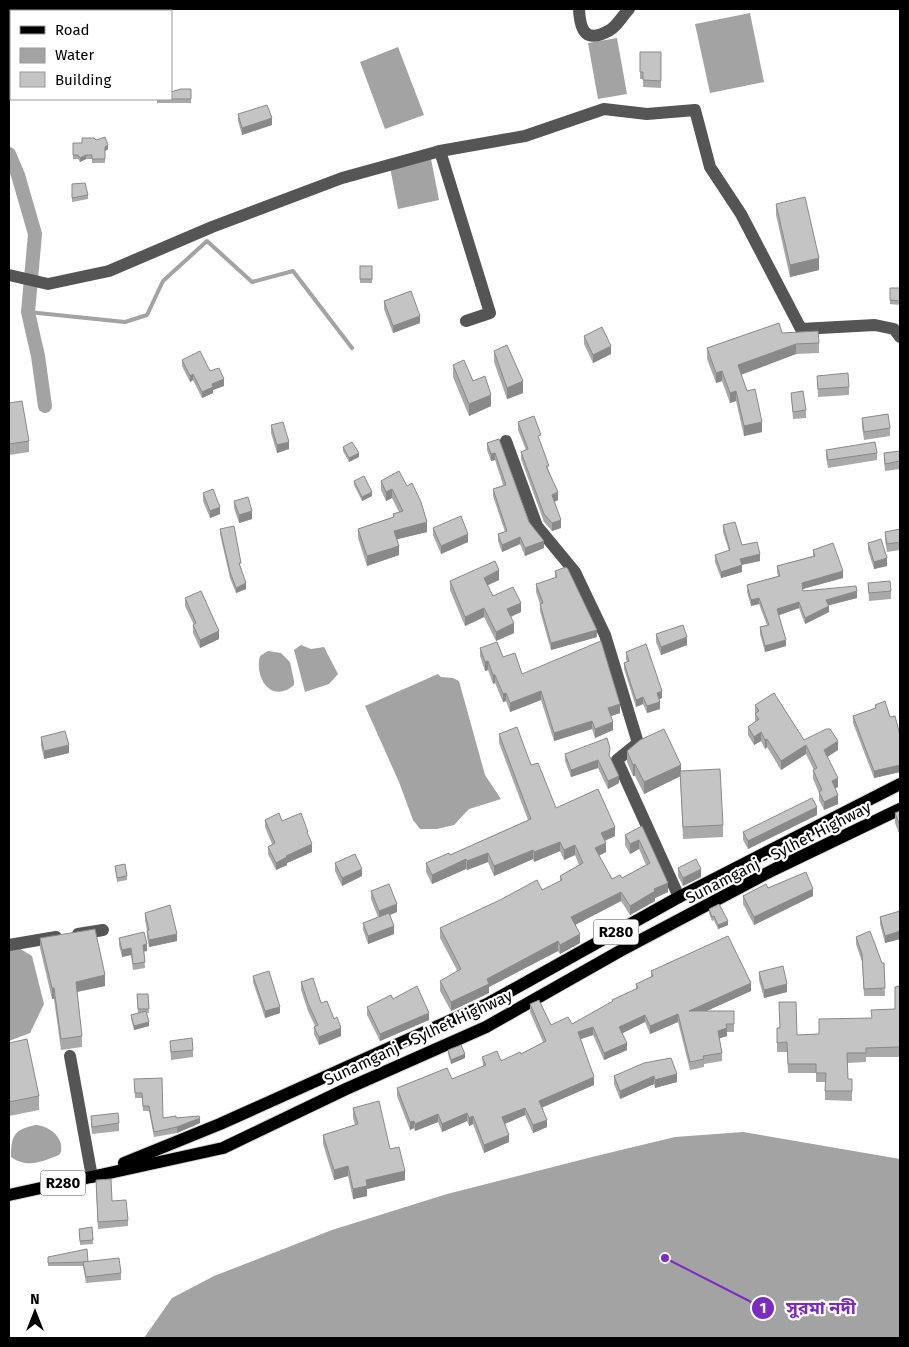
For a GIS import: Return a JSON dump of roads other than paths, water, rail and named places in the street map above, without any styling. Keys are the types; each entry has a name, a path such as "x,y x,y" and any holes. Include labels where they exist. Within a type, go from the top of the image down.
{"main road":[{"name":"Sunamganj - Sylhet Highway","path":"92,1177 220,1124 487,1004 679,896 900,784"},
{"name":"Sunamganj - Sylhet Highway","path":"9,1195 223,1148 346,1089 486,1027 620,951 773,870 900,809"}],"street":[{"path":"579,9 582,28 584,34 588,36 612,30 629,9"},
{"path":"9,275 48,284 109,271 212,227 342,178 440,151 525,136 604,109 647,114 695,110 710,167 741,214 801,329 875,325 894,329 900,338"},
{"path":"440,151 490,313 466,321"},
{"path":"506,441 537,526 575,572 605,635 638,743 617,760 679,896"},
{"path":"9,944 103,930"},
{"path":"70,1056 92,1177"}],"water":[{"path":"750,13 764,82 710,93 695,24"},
{"path":"617,38 627,94 598,99 588,43"},
{"path":"398,47 424,115 385,129 360,62"},
{"path":"431,159 439,200 398,209 390,167"},
{"path":"301,645 311,649 324,647 338,674 329,684 305,692 294,650"},
{"path":"268,651 281,653 290,662 294,685 286,690 279,692 272,690 262,680 259,665 260,656"},
{"path":"438,674 441,677 453,678 459,681 485,775 501,799 469,809 454,825 437,829 420,829 413,820 399,782 365,706"},
{"path":"17,947 32,956 44,1004 30,1033 9,1041 9,950"},
{"path":"36,1125 50,1130 58,1137 61,1152 59,1155 35,1163 17,1161 11,1157 15,1135 18,1131"},
{"path":"743,1132 900,1159 900,1338 144,1338 172,1298 214,1276 332,1230 447,1194 675,1137"}],"waterway":[{"path":"9,154 18,175 35,234 28,312 38,356 45,406"},
{"path":"28,312 125,322 147,315 163,281 207,241 252,282 293,271 352,348"}],"place":[{"name":"সুরমা নদী","path":"665,1258"}]}
